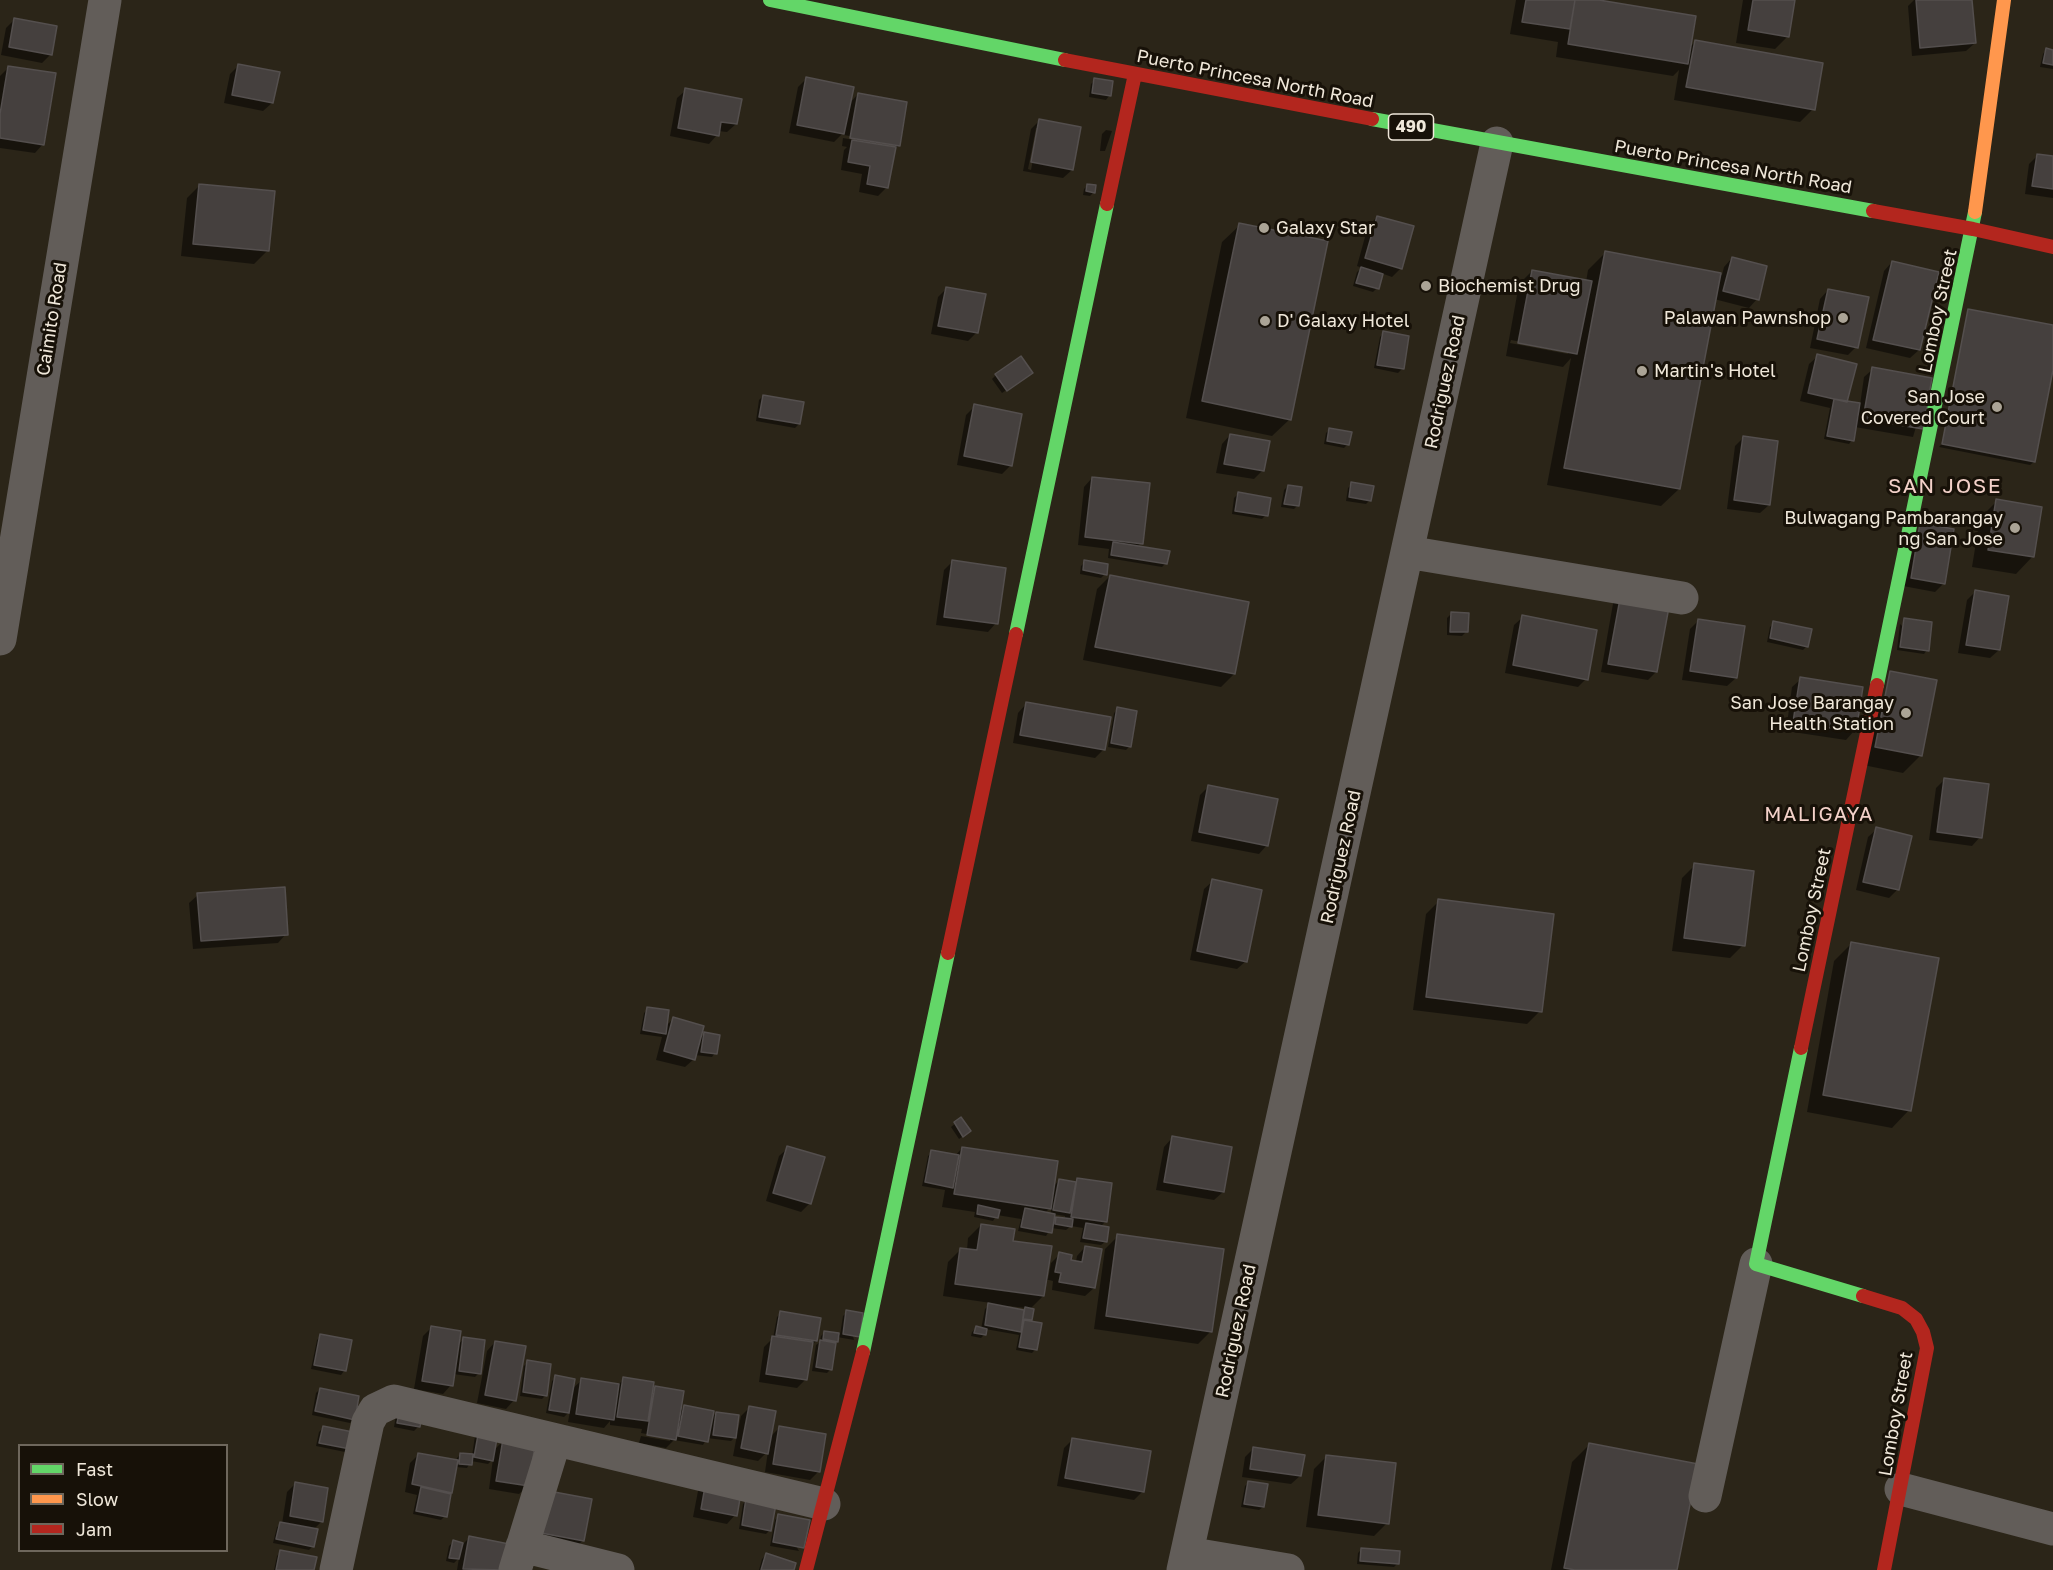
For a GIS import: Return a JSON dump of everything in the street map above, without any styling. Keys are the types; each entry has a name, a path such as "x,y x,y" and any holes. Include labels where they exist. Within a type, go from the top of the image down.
{"street":[{"name":"Caimito Road","path":"0,639 105,0"},
{"name":"Puerto Princesa North Road","path":"770,0 1135,74 1497,143 1973,229 2053,247"},
{"name":"Lomboy Street","path":"1884,1570 1927,1348 1923,1332 1916,1319 1902,1308 1756,1264 1973,229 2004,0"},
{"path":"806,1570 866,1340 1135,74"},
{"name":"Rodriguez Road","path":"1185,1562 1497,143"},
{"path":"1407,552 1682,598"},
{"path":"1705,1496 1756,1264"},
{"path":"336,1570 368,1422 375,1410 394,1401 824,1504"},
{"path":"555,1440 519,1558 618,1570"},
{"path":"1901,1489 2053,1529"},
{"path":"1185,1562 1288,1570"}],"building":[{"path":"1526,0 1575,0 1570,29 1522,22"},
{"path":"1575,0 1599,0 1696,16 1688,64 1568,44"},
{"path":"1753,0 1795,0 1789,37 1748,30"},
{"path":"1916,0 1972,0 1976,43 1920,48"},
{"path":"14,18 57,26 52,55 9,47"},
{"path":"1695,40 1823,63 1815,110 1686,87"},
{"path":"2046,48 2053,50 2053,65 2043,63"},
{"path":"238,64 280,72 273,103 232,95"},
{"path":"8,66 56,73 44,145 0,138 0,114"},
{"path":"806,77 854,87 844,134 797,125"},
{"path":"1094,78 1113,81 1111,96 1092,93"},
{"path":"685,88 742,99 737,124 721,122 719,136 678,128"},
{"path":"858,93 907,102 900,146 850,138"},
{"path":"1039,119 1081,127 1073,170 1031,162"},
{"path":"852,140 896,147 888,188 867,184 870,166 848,162"},
{"path":"2037,154 2053,156 2053,189 2032,186"},
{"path":"199,184 275,191 269,251 193,244"},
{"path":"1087,184 1096,185 1095,193 1086,191"},
{"path":"1377,216 1414,226 1402,269 1365,258"},
{"name":"D' Galaxy Hotel","path":"1239,223 1328,241 1291,420 1202,401"},
{"name":"Martin's Hotel","path":"1605,251 1721,273 1680,489 1564,468"},
{"path":"1732,257 1767,266 1759,300 1723,291"},
{"path":"1892,261 1939,272 1920,350 1873,340"},
{"path":"1361,267 1383,274 1379,289 1356,283"},
{"path":"1532,270 1592,281 1577,354 1518,343"},
{"path":"946,287 986,294 978,333 938,326"},
{"name":"Palawan Pawnshop","path":"1828,289 1869,297 1858,348 1817,339"},
{"name":"San Jose Covered Court","path":"1968,309 2053,325 2053,370 2035,462 1942,444"},
{"path":"1383,331 1409,336 1404,369 1377,365"},
{"path":"1817,354 1857,364 1847,402 1808,393"},
{"path":"1021,356 1033,373 1007,391 995,374"},
{"path":"1872,367 1932,378 1923,429 1863,419"},
{"path":"763,395 804,402 800,424 759,417"},
{"path":"1834,399 1860,403 1854,441 1827,436"},
{"path":"974,404 1022,414 1012,466 964,456"},
{"path":"1329,428 1352,432 1349,445 1327,441"},
{"path":"1230,434 1270,441 1264,471 1224,464"},
{"path":"1743,436 1778,441 1770,505 1734,500"},
{"path":"1092,477 1150,483 1143,544 1085,537"},
{"path":"1351,482 1374,486 1371,501 1349,497"},
{"path":"1288,485 1302,487 1299,506 1284,504"},
{"path":"1238,492 1271,498 1268,516 1235,511"},
{"name":"Bulwagang Pambarangay ng San Jose","path":"1996,499 2042,507 2034,557 1988,550"},
{"path":"1920,523 1954,529 1945,584 1911,578"},
{"path":"1113,542 1170,551 1167,564 1111,555"},
{"path":"952,560 1006,568 998,624 944,617"},
{"path":"1084,560 1108,564 1107,575 1083,570"},
{"path":"1110,575 1249,602 1235,674 1095,647"},
{"path":"1622,588 1671,596 1657,672 1608,664"},
{"path":"1975,590 2009,596 2000,650 1966,645"},
{"path":"1451,612 1469,613 1468,632 1450,632"},
{"path":"1522,615 1597,630 1588,680 1513,665"},
{"path":"1904,618 1932,622 1929,651 1900,647"},
{"path":"1698,619 1745,626 1737,678 1690,671"},
{"path":"1773,621 1812,629 1808,647 1770,638"},
{"name":"San Jose Barangay Health Station","path":"1890,671 1937,680 1922,756 1875,747"},
{"path":"1800,677 1863,687 1856,732 1793,722"},
{"path":"1026,702 1111,717 1105,750 1020,735"},
{"path":"1117,707 1137,711 1131,747 1111,743"},
{"path":"1944,778 1989,784 1982,838 1937,832"},
{"path":"1208,785 1278,799 1268,846 1199,832"},
{"path":"1876,827 1912,836 1899,890 1863,882"},
{"path":"1694,863 1754,871 1745,946 1684,938"},
{"path":"1212,879 1262,890 1247,962 1197,951"},
{"path":"285,887 288,935 201,941 197,893"},
{"path":"1438,899 1554,914 1542,1012 1426,997"},
{"path":"1851,942 1939,958 1911,1111 1823,1095"},
{"path":"647,1007 669,1010 666,1034 643,1030"},
{"path":"673,1017 704,1026 695,1060 664,1051"},
{"path":"704,1032 720,1035 717,1054 701,1052"},
{"path":"961,1117 971,1131 963,1137 954,1122"},
{"path":"1172,1136 1232,1147 1224,1192 1164,1182"},
{"path":"787,1146 825,1157 811,1204 773,1193"},
{"path":"962,1147 1058,1161 1051,1209 954,1194"},
{"path":"931,1150 959,1155 953,1188 925,1182"},
{"path":"1077,1178 1112,1183 1107,1222 1071,1217"},
{"path":"1059,1179 1076,1182 1070,1213 1053,1210"},
{"path":"978,1205 1000,1210 998,1218 977,1214"},
{"path":"1025,1208 1055,1214 1052,1233 1021,1227"},
{"path":"1056,1217 1073,1219 1072,1227 1055,1224"},
{"path":"1086,1223 1109,1227 1107,1242 1083,1238"},
{"path":"981,1224 1015,1229 1013,1241 1052,1246 1044,1296 955,1284 960,1248 977,1250"},
{"path":"1117,1234 1224,1249 1212,1332 1106,1316"},
{"path":"1085,1246 1102,1249 1095,1288 1059,1282 1061,1273 1055,1272 1059,1252 1072,1255 1071,1260 1082,1262"},
{"path":"988,1303 1024,1310 1021,1332 985,1325"},
{"path":"1025,1307 1034,1309 1032,1320 1023,1319"},
{"path":"846,1310 863,1313 860,1337 843,1334"},
{"path":"780,1311 821,1318 817,1341 776,1335"},
{"path":"1024,1320 1042,1323 1037,1350 1019,1347"},
{"path":"431,1326 461,1331 453,1386 422,1381"},
{"path":"976,1326 987,1329 986,1335 974,1333"},
{"path":"824,1331 839,1333 838,1342 823,1339"},
{"path":"320,1334 352,1340 346,1371 314,1365"},
{"path":"772,1336 813,1342 807,1380 766,1374"},
{"path":"463,1337 485,1340 481,1374 459,1371"},
{"path":"820,1340 836,1343 832,1370 816,1367"},
{"path":"495,1341 526,1346 516,1401 485,1395"},
{"path":"527,1360 551,1364 547,1396 523,1392"},
{"path":"555,1375 575,1379 569,1413 549,1410"},
{"path":"623,1377 654,1382 648,1421 617,1417"},
{"path":"581,1378 619,1384 614,1420 576,1414"},
{"path":"655,1386 684,1391 676,1440 647,1435"},
{"path":"320,1388 359,1396 355,1420 315,1411"},
{"path":"684,1405 714,1411 708,1442 678,1436"},
{"path":"749,1406 776,1411 768,1454 741,1448"},
{"path":"400,1409 422,1414 420,1427 397,1423"},
{"path":"716,1412 739,1415 736,1438 713,1435"},
{"path":"480,1424 499,1427 493,1461 474,1457"},
{"path":"323,1426 353,1432 350,1449 319,1443"},
{"path":"779,1426 826,1434 820,1472 773,1464"},
{"path":"1072,1438 1151,1451 1144,1492 1065,1478"},
{"path":"503,1439 535,1444 529,1486 496,1481"},
{"path":"1589,1443 1698,1464 1677,1570 1575,1570 1564,1568"},
{"path":"1253,1447 1305,1455 1301,1476 1250,1469"},
{"path":"418,1453 458,1460 452,1493 412,1484"},
{"path":"460,1453 473,1454 472,1465 459,1464"},
{"path":"1326,1455 1396,1463 1389,1524 1318,1515"},
{"path":"706,1481 742,1487 737,1516 701,1509"},
{"path":"1248,1481 1268,1484 1264,1507 1244,1504"},
{"path":"295,1482 328,1488 323,1522 290,1516"},
{"path":"421,1487 451,1494 447,1517 416,1511"},
{"path":"549,1491 592,1499 584,1541 541,1533"},
{"path":"746,1498 776,1504 771,1531 742,1525"},
{"path":"778,1514 810,1520 804,1548 773,1542"},
{"path":"280,1522 318,1529 314,1547 276,1539"},
{"path":"469,1536 509,1544 504,1570 463,1569"},
{"path":"453,1540 463,1543 459,1559 449,1558"},
{"path":"1361,1548 1400,1551 1399,1564 1360,1561"},
{"path":"280,1550 317,1557 314,1570 276,1570"},
{"path":"766,1553 796,1563 794,1570 761,1570"}],"traffic: fast":[{"path":"770,0 1065,60"},
{"path":"1372,119 1873,211"},
{"path":"1016,634 1107,204"},
{"path":"1877,685 1975,212"},
{"path":"863,1352 948,953"},
{"path":"1801,1048 1756,1264 1863,1296"}],"traffic: slow":[{"path":"1975,212 2004,0"}],"traffic: jam":[{"path":"1065,60 1372,119"},
{"path":"1107,204 1135,74"},
{"path":"1873,211 1973,229 2053,247"},
{"path":"948,953 1016,634"},
{"path":"1801,1048 1877,685"},
{"path":"1863,1296 1902,1308 1916,1319 1923,1332 1927,1348 1884,1570"},
{"path":"806,1570 863,1352"}],"place":[{"name":"Galaxy Star","path":"1264,228"},
{"name":"Biochemist Drug","path":"1426,286"},
{"name":"Palawan Pawnshop","path":"1843,318"},
{"name":"D' Galaxy Hotel","path":"1265,321"},
{"name":"Martin's Hotel","path":"1642,371"},
{"name":"San Jose Covered Court","path":"1997,407"},
{"name":"Bulwagang Pambarangay ng San Jose","path":"2015,528"},
{"name":"San Jose Barangay Health Station","path":"1906,713"}],"district":[{"name":"SAN JOSE","path":"1945,486"},
{"name":"MALIGAYA","path":"1819,815"}]}
